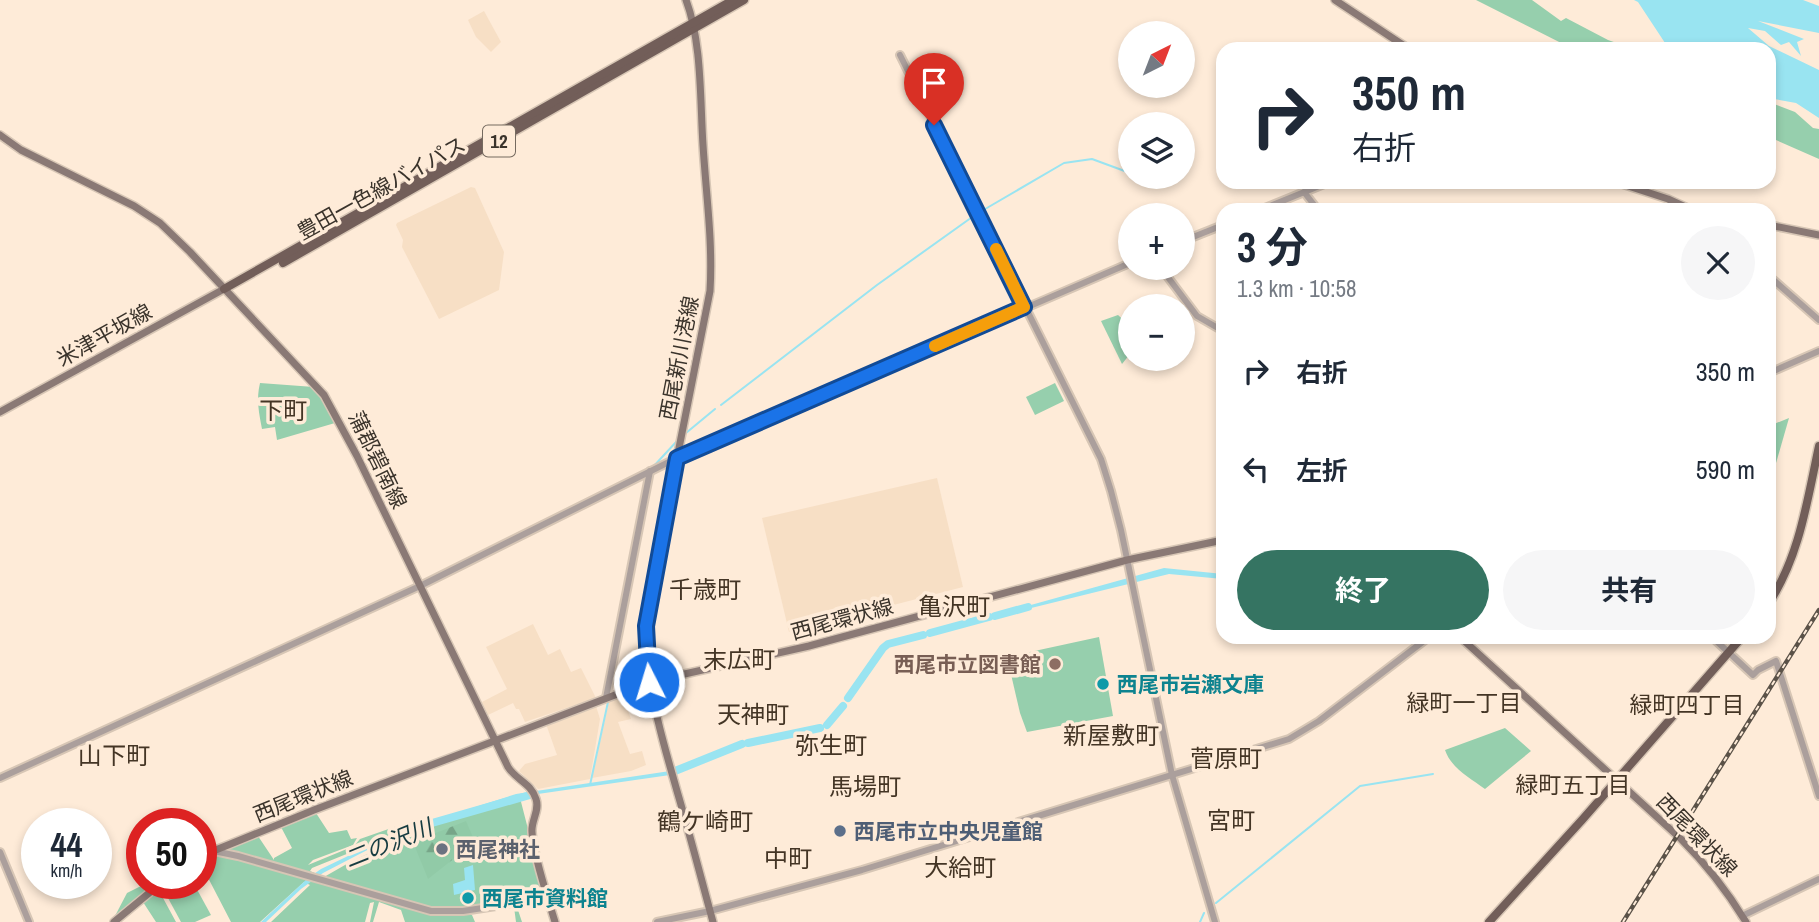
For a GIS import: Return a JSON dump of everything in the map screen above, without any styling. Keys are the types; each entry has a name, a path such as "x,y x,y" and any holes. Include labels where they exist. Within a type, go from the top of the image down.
{"main road":[{"name":"西尾新川港線","path":"686,0 699,80 712,270 646,626 649,682 713,922"},
{"name":"豊田一色線バイパス","path":"224,289 692,26 733,0"},
{"name":"豊田一色線バイパス","path":"692,26 744,0"},
{"path":"1335,0 1398,42"},
{"name":"蒲郡碧南線","path":"0,135 21,150 134,206 160,223 190,251 324,395 348,437 494,740 512,773 528,785 536,798 532,834 555,922"},
{"path":"1637,189 1677,203"},
{"path":"1776,226 1819,235"},
{"name":"米津平坂線","path":"0,412 224,289"},
{"path":"1776,591 1795,551 1815,482 1819,446"},
{"name":"西尾環状線","path":"217,849 649,682 809,646 1127,559 1216,541"},
{"name":"西尾環状線","path":"1469,644 1705,864 1744,919"},
{"path":"1489,922 1736,644"},
{"path":"114,922 142,899"}],"street":[{"path":"900,55 1101,459 1127,559 1172,775 1215,922"},
{"path":"1276,203 1312,189"},
{"path":"1304,192 1313,203"},
{"path":"1195,236 1216,228"},
{"path":"0,778 420,586 677,458 1118,268"},
{"path":"1170,280 1197,316 1216,327"},
{"path":"1776,282 1819,320"},
{"path":"1776,370 1819,351"},
{"path":"606,698 650,471"},
{"path":"657,922 710,911 862,870 1261,749 1301,733 1420,644"},
{"path":"1720,644 1753,675 1776,661 1819,796"},
{"path":"217,851 431,911 463,911 549,898"},
{"path":"0,852 29,922"},
{"path":"1744,919 1819,879"}],"shaded area":[{"path":"484,11 501,42 491,52 476,37 468,20"},
{"path":"471,187 475,188 504,252 499,290 439,319 402,247 403,240 396,225"},
{"path":"937,478 963,587 789,632 762,518"},
{"path":"533,624 548,655 560,649 571,672 581,668 596,698 525,722 513,703 488,715 482,702 507,689 486,647"},
{"path":"623,697 631,719 618,722 630,754 642,751 646,765 631,771 592,778 609,701"},
{"path":"596,706 600,719 590,779 538,789 519,771 525,764 557,755 546,724"}],"green space":[{"path":"1476,0 1532,0 1561,21 1566,18 1614,42 1559,42"},
{"path":"1776,105 1795,112 1813,128 1819,129 1819,159 1776,140"},
{"path":"1118,315 1118,356 1101,321"},
{"path":"260,383 314,387 335,423 277,440 275,427 262,429 258,400"},
{"path":"1055,383 1064,401 1035,415 1026,397"},
{"path":"1789,418 1776,463 1776,423"},
{"path":"1099,637 1113,716 1027,732 1007,657"},
{"path":"1505,728 1531,751 1485,789 1456,767 1445,750"},
{"path":"519,794 547,903 517,907 522,922 516,922 514,907 464,915 472,915 475,922 405,922 401,910 379,902 373,922 370,922 374,902 370,903 365,922 271,922 310,885 304,882 260,922 231,922 217,895 217,851 258,836 274,860 292,848 281,827 316,813 329,833 347,830 351,839 357,838 353,845 313,860 308,865 354,846 360,839 400,825 404,831","holes":["401,832 403,838 324,877 310,871"]},
{"path":"466,821 475,842 428,879 413,842"},
{"path":"126,895 126,899 136,899 115,916"},
{"path":"147,899 164,899 176,922 156,922 143,902"},
{"path":"169,899 202,899 211,915 195,922 181,922"}],"water":[{"path":"1634,0 1803,0 1819,6 1819,33 1758,21 1804,39 1797,42 1801,56 1789,42 1781,45 1765,31 1748,28 1764,42 1664,42"},
{"path":"1776,49 1819,70 1819,118 1796,103 1776,99"},
{"path":"1164,568 1216,573 1216,578 1169,574 1019,611 1020,608"},
{"path":"670,771 670,775 517,797 400,833 323,873 301,889 266,922 261,922 321,869 400,831 516,794"},
{"path":"473,865 475,890 454,895 453,884 465,880 464,868"}],"waterway":[{"path":"980,212 1064,163 1092,159 1118,169"},
{"path":"721,405 877,285 975,215"},
{"path":"686,433 715,409"},
{"path":"652,468 677,441"},
{"name":"二の沢川","path":"995,616 1028,607"},
{"name":"二の沢川","path":"930,633 989,617"},
{"name":"二の沢川","path":"848,698 883,648 888,644 923,635"},
{"path":"610,694 618,652"},
{"path":"590,785 608,702"},
{"name":"二の沢川","path":"827,725 843,706"},
{"name":"二の沢川","path":"748,743 820,728"},
{"name":"二の沢川","path":"675,771 742,744"},
{"path":"1216,903 1360,786 1433,774"},
{"name":"二の沢川","path":"425,825 530,795"},
{"path":"1200,922 1204,913"}],"railway":[{"path":"1623,922 1819,610"}],"slow traffic":[{"path":"935,346 1024,307 996,249"}],"place":[{"name":"西尾市立図書館","path":"1055,664"},
{"name":"西尾市岩瀬文庫","path":"1103,684"},
{"name":"西尾市立中央児童館","path":"840,831"},
{"name":"西尾神社","path":"442,849"},
{"name":"西尾市資料館","path":"468,898"}],"district":[{"name":"下町","path":"283,410"},
{"name":"千歳町","path":"705,589"},
{"name":"亀沢町","path":"954,606"},
{"name":"末広町","path":"739,659"},
{"name":"緑町一丁目","path":"1464,702"},
{"name":"緑町四丁目","path":"1687,704"},
{"name":"天神町","path":"753,714"},
{"name":"新屋敷町","path":"1111,735"},
{"name":"弥生町","path":"831,745"},
{"name":"山下町","path":"114,755"},
{"name":"菅原町","path":"1226,758"},
{"name":"緑町五丁目","path":"1573,784"},
{"name":"馬場町","path":"865,786"},
{"name":"宮町","path":"1231,820"},
{"name":"鶴ケ崎町","path":"705,821"},
{"name":"中町","path":"788,858"},
{"name":"大給町","path":"960,867"}],"route":[{"path":"649,682 646,626 677,458 1024,307 934,125"}]}
